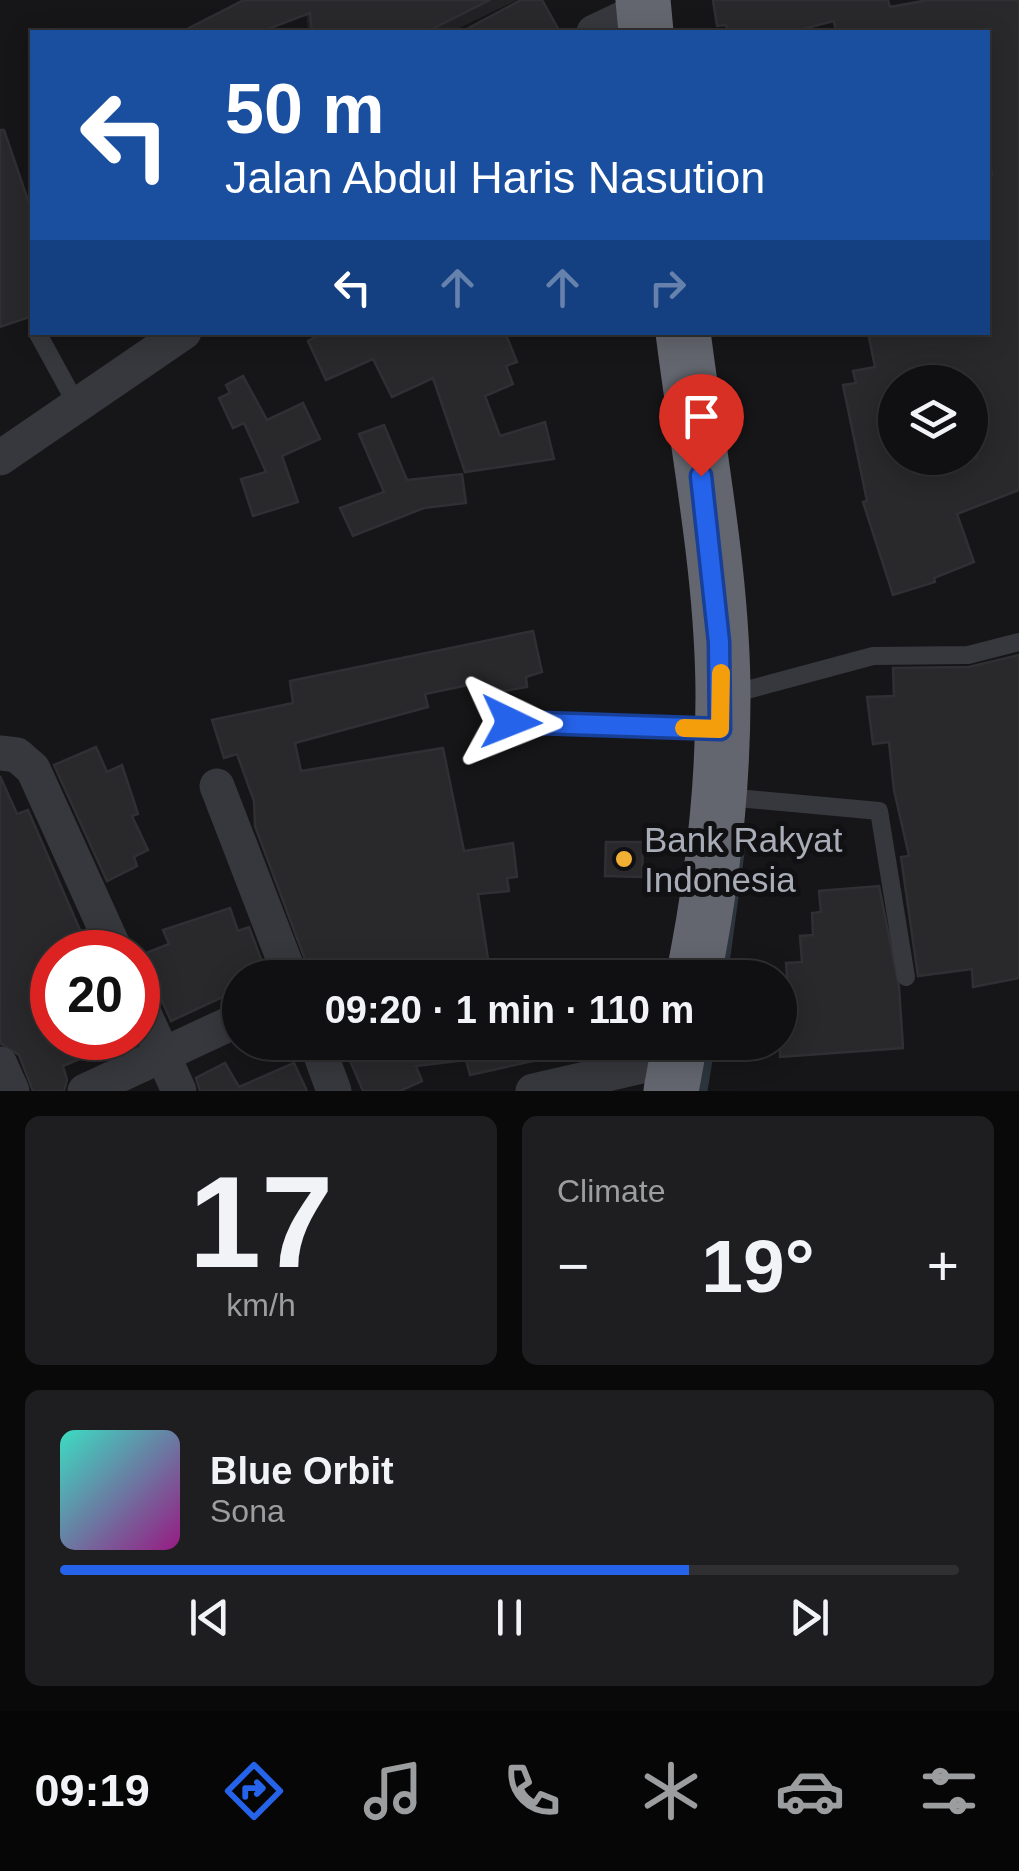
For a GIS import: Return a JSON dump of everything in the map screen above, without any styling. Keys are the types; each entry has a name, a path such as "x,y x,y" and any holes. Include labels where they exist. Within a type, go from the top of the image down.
{"highway":[{"path":"683,335 721,686 720,797 696,960"}],"street":[{"path":"600,30 644,14"},
{"path":"0,458 180,335"},
{"path":"0,753 17,755 33,769 106,930"},
{"path":"218,786 284,960"},
{"path":"84,1091 222,1027"},
{"path":"160,1050 179,1091"},
{"path":"323,1060 334,1091"},
{"path":"0,1064 12,1091"},
{"path":"533,1091 676,1064"}],"lane":[{"path":"39,335 78,407"},
{"path":"511,722 873,656 968,655 1019,642"},
{"path":"720,797 880,811 906,978"}],"shaded area":[{"path":"305,0 517,0 455,30 308,30"}],"building":[{"path":"244,0 490,0 430,30 312,30 310,13 265,30 185,30"},
{"path":"521,0 542,0 559,30 465,30"},
{"path":"713,0 888,0 890,7 928,0 1019,0 1019,490 957,514 974,562 934,578 935,582 893,595 863,502 867,501 843,385 856,383 853,371 875,367 869,335 990,335 990,30 836,30 834,21 799,30 727,30 726,25 717,26"},
{"path":"0,130 4,130 30,206 30,317 0,327"},
{"path":"319,335 506,335 517,362 506,366 513,384 485,396 500,436 545,422 554,459 465,472 433,378 392,397 373,359 326,380 308,341"},
{"path":"243,376 267,420 303,403 320,439 282,456 298,502 253,516 241,479 266,472 244,423 233,428 219,398 230,393 226,385"},
{"path":"384,425 407,480 462,474 466,503 424,508 353,536 340,508 384,492 359,434"},
{"path":"533,631 542,672 526,677 527,687 487,694 483,682 425,694 428,707 295,743 301,771 443,748 464,851 513,843 517,877 507,878 509,891 478,894 488,960 305,960 255,826 254,801 237,754 224,758 212,720 293,703 290,681"},
{"path":"1019,655 1019,978 973,987 972,969 918,976 901,857 909,856 894,790 889,742 873,744 867,697 894,696 893,668 969,667"},
{"path":"96,747 107,772 122,765 138,814 132,816 148,850 134,857 137,866 107,881 54,765"},
{"path":"0,776 17,814 28,810 80,930 30,930 30,1060 77,1060 63,1066 67,1080 64,1091 33,1091 19,1055 0,1043"},
{"name":"Bank Rakyat Indonesia","path":"606,842 643,842 642,877 605,876"},
{"path":"879,886 899,987 903,1048 797,1056 800,936 813,935 812,913 821,912 819,891"},
{"path":"230,908 238,931 249,927 261,960 222,960 222,997 171,1021 160,997 160,947 169,944 163,930"},
{"path":"350,1060 466,1060 416,1066 422,1081 400,1091 363,1091"},
{"path":"466,1060 538,1060 470,1075"},
{"path":"225,1063 239,1087 294,1063 307,1091 200,1091 196,1078"}],"waterway":[{"path":"725,960 741,846"},
{"path":"703,1091 708,1060"}],"slow traffic":[{"path":"684,728 720,729 721,673"}],"place":[{"name":"Bank Rakyat Indonesia","path":"624,859"}],"route":[{"path":"511,722 720,729 723,696 719,642 701,476"}]}
